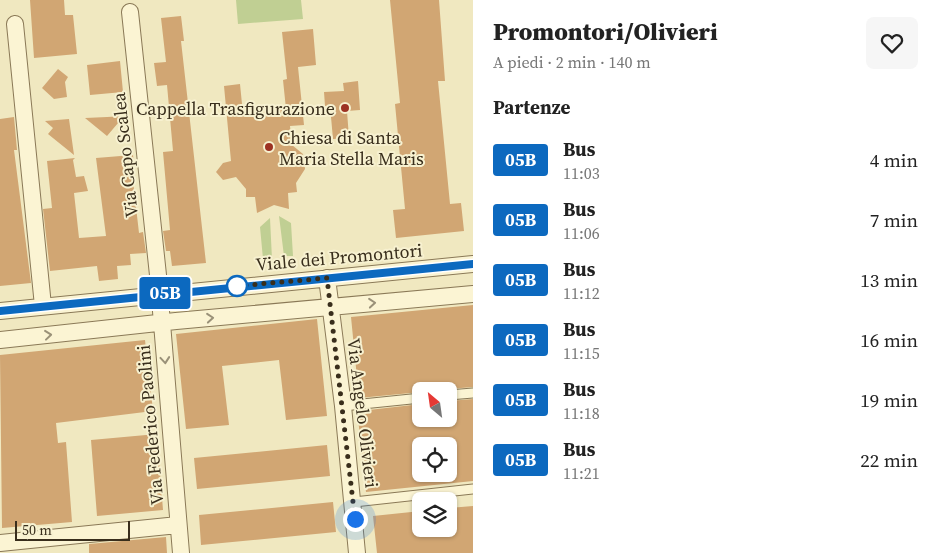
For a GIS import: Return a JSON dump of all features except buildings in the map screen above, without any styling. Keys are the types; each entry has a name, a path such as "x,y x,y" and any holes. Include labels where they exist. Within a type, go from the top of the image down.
{"street":[{"name":"Via Capo Scalea","path":"130,12 160,294"},
{"path":"15,24 43,306"},
{"name":"Viale dei Promontori","path":"0,311 473,264"},
{"name":"Via Angelo Olivieri","path":"327,278 354,502 357,553"},
{"name":"Via Federico Paolini","path":"160,294 181,553"},
{"path":"0,340 162,322 473,294"},
{"path":"0,543 178,525"}],"lane":[{"path":"458,394 473,393"},
{"path":"343,406 412,399"},
{"path":"354,502 473,489"}],"green space":[{"path":"236,0 301,0 303,19 238,24"},
{"path":"279,216 291,223 293,256 284,256"},
{"path":"270,218 272,259 263,259 260,227"}],"bus line":[{"name":"05B","path":"0,311 173,292 473,264"}],"place":[{"name":"Cappella Trasfigurazione","path":"345,108"},
{"name":"Chiesa di Santa Maria Stella Maris","path":"269,147"}],"route":[{"path":"237,286 327,278 355,519"}]}
